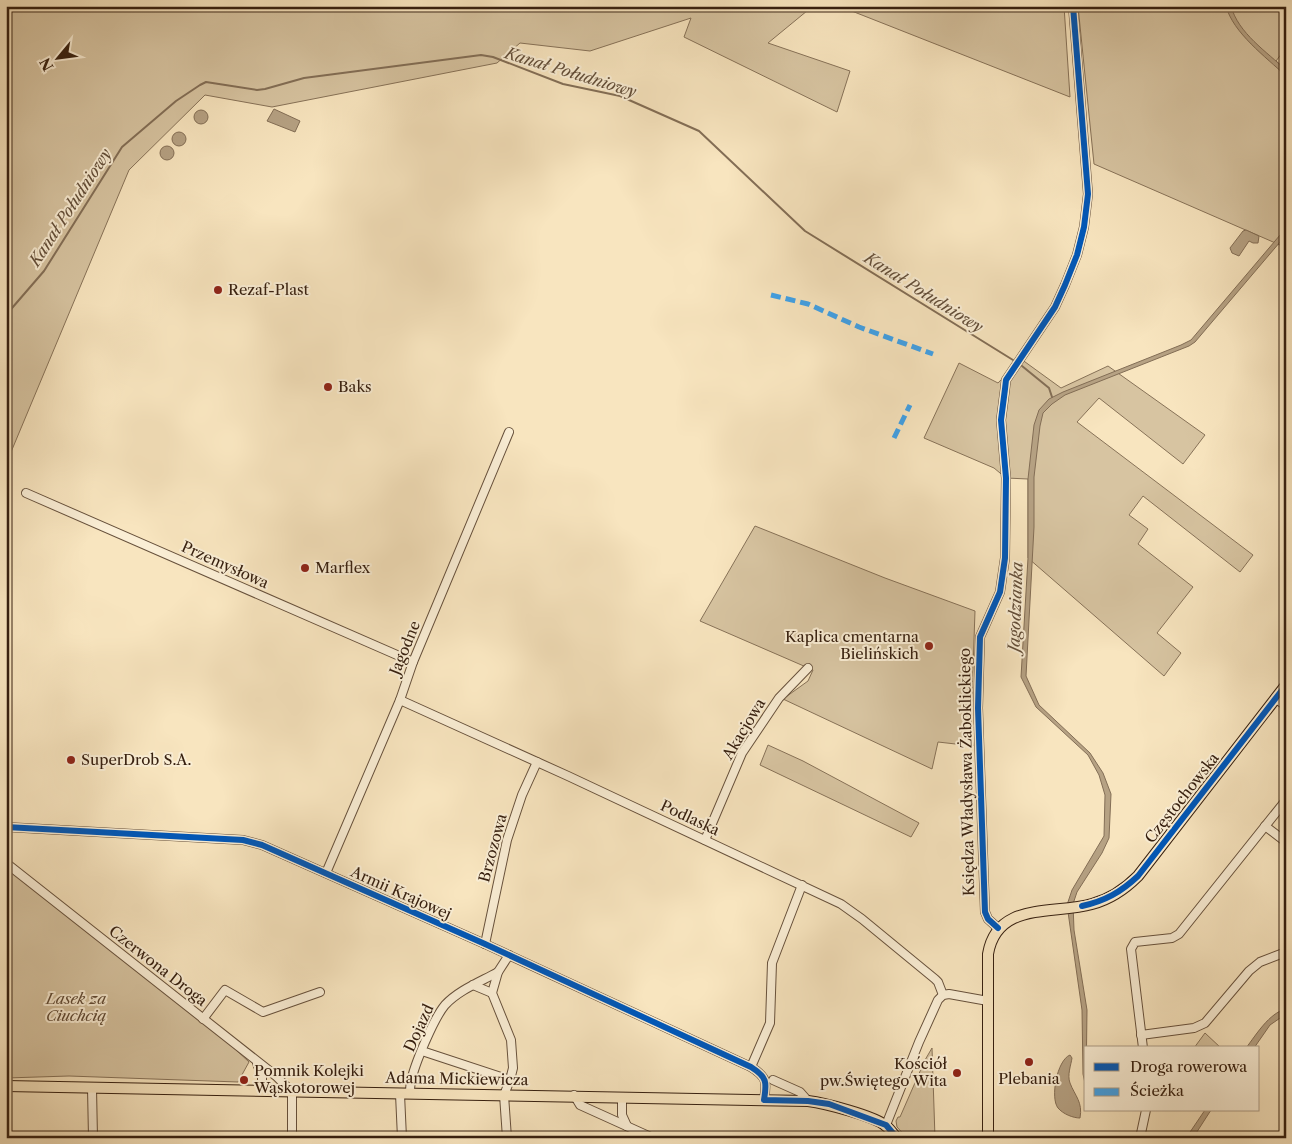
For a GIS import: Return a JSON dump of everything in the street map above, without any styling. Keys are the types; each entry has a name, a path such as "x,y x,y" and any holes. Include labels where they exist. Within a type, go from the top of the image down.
{"main road":[{"name":"Częstochowska","path":"998,928 1020,915 1082,906 1110,898 1122,890 1138,876 1286,685"},
{"path":"988,1138 988,954 991,939 998,928"},
{"name":"Adama Mickiewicza","path":"6,1086 808,1100 829,1104 889,1130 897,1138"}],"street":[{"name":"Księdza Władysława Żaboklickiego","path":"998,928 985,912 978,708 980,637 1000,592 1005,558 1006,478 1001,420 1006,380 1055,307 1077,255 1084,227 1088,194 1073,6"},
{"name":"Jagodne","path":"326,873 400,700 413,662 509,432"},
{"name":"Przemysłowa","path":"26,493 413,662"},
{"name":"Akacjowa","path":"705,840 742,753 779,698 808,668"},
{"path":"1275,698 1286,706"},
{"name":"Podlaska","path":"400,700 841,904 935,979 943,995"},
{"name":"Brzozowa","path":"485,944 507,840 522,794 537,762"},
{"path":"1143,1046 1130,949 1135,942 1172,938 1179,934 1286,800"},
{"path":"1265,826 1286,842"},
{"path":"6,834 9,827"},
{"name":"Armii Krajowej","path":"9,827 243,840 262,845 485,944 751,1067 761,1073 765,1081 764,1100"},
{"name":"Czerwona Droga","path":"6,863 270,1071 292,1092"},
{"path":"751,1067 770,1023 772,963 802,885"},
{"path":"1141,1035 1194,1028 1205,1023 1249,971 1260,962 1286,952"},
{"name":"Dojazd","path":"492,993 498,972 509,955"},
{"name":"Dojazd","path":"402,1138 405,1094 435,1020 445,1004 462,991 498,972"},
{"path":"473,985 492,993 511,1040 513,1068 504,1095 507,1138"},
{"path":"203,1019 225,990 263,1012 320,992"},
{"path":"889,1130 936,1003 943,995 953,994 988,1001"},
{"path":"422,1050 510,1080"},
{"path":"256,1061 261,1070 266,1091"},
{"path":"266,1091 274,1081 270,1071"},
{"path":"773,1080 800,1092 808,1100"},
{"path":"92,1088 93,1138"},
{"path":"292,1092 292,1138"},
{"path":"574,1095 580,1105 653,1138"},
{"path":"622,1097 622,1115 627,1126"},
{"path":"1140,1138 1146,1112"}],"green space":[{"path":"6,6 813,6 768,43 850,71 837,112 684,37 691,18 590,51 520,43 497,63 272,107 205,95 129,170 6,464"},
{"path":"839,6 1064,6 1070,97"},
{"path":"1078,6 1275,6 1286,15 1286,48 1276,61 1286,70 1286,238 1280,245 1094,164"},
{"path":"1021,359 1061,388 1108,366 1205,435 1183,464 1099,398 1077,422 1253,555 1240,572 1143,496 1129,515 1148,529 1138,544 1193,587 1157,633 1181,653 1164,676 1028,558 1028,479 1006,478 994,468 924,438 959,363 998,383"},
{"path":"755,526 885,578 975,611 971,726 973,746 938,742 932,769 783,699 808,681 813,670 700,621"},
{"path":"768,745 803,761 919,823 911,837 760,765"},
{"name":"Lasek za Ciuchcią","path":"6,863 203,1019 249,1062 238,1082 69,1076 6,1078"},
{"path":"1205,1033 1219,1046 1195,1046"},
{"path":"932,1048 935,1138 907,1138 897,1127 896,1121 900,1117"}],"shaded area":[{"path":"1226,6 1231,6 1246,33 1286,70 1286,76 1243,35 1230,16"},
{"path":"274,109 300,121 295,132 267,121"},
{"path":"198,110 204,110 208,117 204,124 198,124 194,120 194,114"},
{"path":"176,132 182,132 186,139 182,146 176,146 172,142 172,136"},
{"path":"164,146 170,146 174,153 170,160 164,160 160,156 160,150"},
{"path":"1286,228 1286,235 1195,342 1065,395 1043,413 1034,477 1034,527 1026,676 1039,705 1090,753 1103,773 1111,794 1109,838 1102,853 1077,892 1073,904 1074,930 1087,1010 1084,1079 1082,1010 1067,905 1072,890 1104,836 1105,795 1099,775 1088,755 1036,707 1021,677 1028,558 1028,479 1034,425 1039,410 1049,399 1191,340"},
{"path":"1246,230 1259,236 1258,243 1249,241 1239,256 1232,253 1230,248 1243,231"},
{"path":"1286,1009 1286,1014 1270,1025 1255,1046 1248,1046 1269,1020 1280,1011"},
{"path":"1070,1055 1072,1058 1069,1080 1079,1103 1080,1118 1065,1114 1058,1108 1056,1103 1055,1088 1058,1071 1065,1058"},
{"path":"1204,1112 1210,1112 1193,1138 1186,1138"}],"waterway":[{"name":"Kanał Południowy","path":"6,315 44,271 122,147 176,101 200,85 206,82 257,90 304,78 481,55 493,57 563,84 620,96 699,131 805,231 1013,360"},
{"name":"Kanał Południowy","path":"1022,366 1049,388 1052,397"}],"marked path":[{"path":"771,295 808,304 859,327 933,354"},
{"path":"894,438 910,405"}],"cycle path":[{"path":"998,928 988,919 985,912 978,708 980,637 1000,592 1005,558 1006,478 1001,420 1006,380 1055,307 1077,255 1084,227 1088,194 1073,6"},
{"path":"1082,906 1112,895 1138,876 1286,685"},
{"path":"6,827 243,840 262,845 485,944 751,1067 765,1080 764,1100 808,1101 829,1104 886,1125 897,1138"}],"place":[{"name":"Rezaf-Plast","path":"218,290"},
{"name":"Baks","path":"328,387"},
{"name":"Marflex","path":"305,568"},
{"name":"Kaplica cmentarna Bielińskich","path":"929,646"},
{"name":"SuperDrob S.A.","path":"71,760"},
{"name":"Plebania","path":"1029,1062"},
{"name":"Kościół pw.Świętego Wita","path":"957,1073"},
{"name":"Pomnik Kolejki Wąskotorowej","path":"244,1080"}],"water label":[{"name":"Jagodzianka","path":"1015,607"}]}
